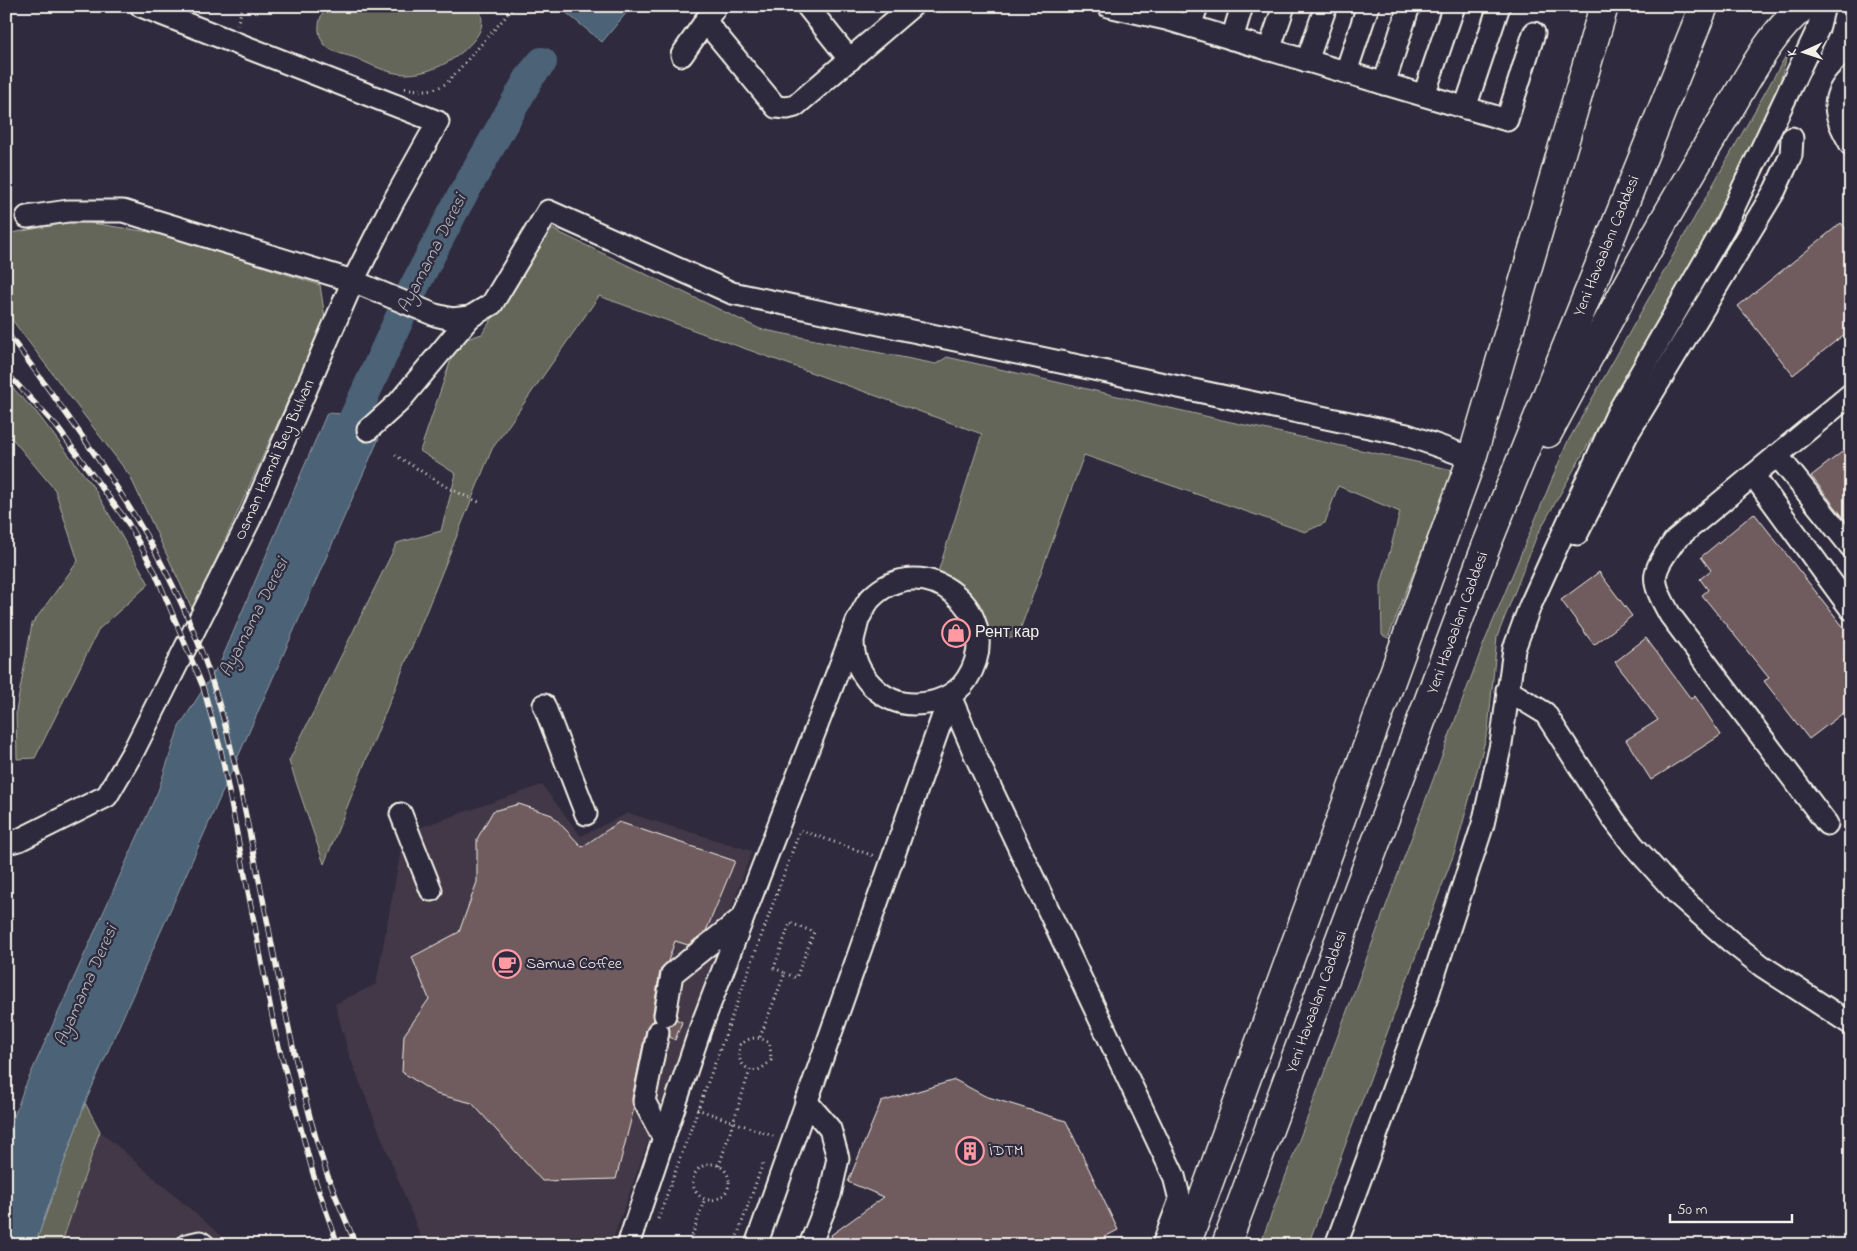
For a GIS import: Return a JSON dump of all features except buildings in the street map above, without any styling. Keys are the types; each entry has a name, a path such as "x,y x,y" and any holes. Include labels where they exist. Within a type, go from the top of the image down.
{"main road":[{"path":"1589,52 1594,6"},
{"path":"1186,1245 1472,458 1589,52 1604,6"},
{"name":"Yeni Havaalanı Caddesi","path":"1226,1245 1487,544 1704,6"},
{"path":"1487,544 1636,267 1688,178 1766,48 1792,16 1804,6"}],"street":[{"name":"Osman Hamdi Bey Bulvarı","path":"6,843 19,840 107,796 134,750 250,519 361,284 392,204 438,122 141,6"},
{"path":"807,6 850,60"},
{"path":"1108,6 1168,13 1190,26 1507,120 1534,33"},
{"path":"1190,26 1196,6"},
{"path":"1232,39 1242,6"},
{"path":"1269,50 1284,6"},
{"path":"1307,61 1326,6"},
{"path":"1346,72 1368,6"},
{"path":"1384,84 1410,6"},
{"path":"1424,95 1454,6"},
{"path":"1465,108 1499,6"},
{"path":"1336,1245 1428,994 1470,866 1494,780 1514,649 1530,606 1617,414 1725,226 1818,29 1824,6"},
{"path":"682,55 710,14 776,107 788,108 795,106 850,60 907,8"},
{"path":"1851,77 1840,86 1836,103 1837,121 1851,145"},
{"path":"1514,649 1524,647 1571,545 1627,435 1775,190 1791,155 1792,138"},
{"path":"27,217 68,211 123,211 361,284 435,316 452,319 470,317"},
{"path":"368,430 400,402 470,317 492,304 548,211 732,293 1407,435 1472,458"},
{"path":"1828,824 1670,615 1656,590 1657,567 1675,540 1851,394"},
{"path":"1777,455 1851,547"},
{"path":"1753,475 1851,609"},
{"path":"628,1245 676,1101 742,916 858,619 870,600 887,586 908,580 930,580 950,589 966,604 976,624 979,646 974,668 964,683 950,696 929,704 907,705 885,697 868,683 857,663 853,641 858,619"},
{"path":"1507,690 1545,713 1614,820 1633,845 1678,895 1762,966 1851,1024"},
{"path":"756,1245 782,1140 806,1101 950,696"},
{"path":"950,696 977,759 1174,1176 1180,1200 1163,1245"},
{"path":"544,705 586,814"},
{"path":"401,814 431,890"},
{"path":"664,1137 644,1101 672,974 742,916"},
{"path":"806,1101 830,1129 838,1158 830,1195 810,1245"},
{"path":"187,1245 200,1242 204,1245"}],"path":[{"path":"237,25 243,6"},
{"path":"447,83 515,6"},
{"path":"395,455 450,489 479,502"},
{"path":"656,1227 800,830 874,855 871,865"},
{"path":"790,923 814,932 796,978 785,973 774,968 790,923"},
{"path":"760,1037 785,973"},
{"path":"760,1037 770,1043 771,1060 764,1067 755,1071 750,1070 740,1061 740,1045 748,1038 760,1037"},
{"path":"719,1166 750,1070"},
{"path":"676,1101 782,1140"},
{"path":"776,1126 782,1140"},
{"path":"770,1145 782,1140"},
{"path":"734,1245 767,1154"},
{"path":"701,1166 719,1166 728,1174 725,1195 719,1199 705,1198 696,1191 693,1183 695,1172 701,1166"},
{"path":"689,1245 705,1198"}],"shaded area":[{"path":"542,785 581,836 628,813 752,851 611,1245 424,1245 349,1055 335,1004 376,984 404,833"},
{"path":"100,1131 232,1245 61,1245"}],"green space":[{"path":"328,6 477,6 480,10 482,24 479,33 473,41 447,63 425,72 402,74 382,69 327,47 321,38 319,27 324,10"},
{"path":"1788,52 1763,144 1646,342 1537,535 1497,637 1488,730 1456,848 1308,1245 1260,1245 1482,648 1567,443"},
{"path":"78,221 162,234 320,285 325,318 193,611 130,476 6,312 6,234"},
{"path":"552,229 760,329 936,364 947,357 1231,422 1453,470 1388,638 1382,635 1381,585 1400,512 1338,486 1325,523 1305,532 1084,455 1017,638 992,637 965,590 938,572 982,434 599,296 492,449 324,864 289,761 397,543 441,531 456,474 420,451 457,342 482,334"},
{"path":"6,381 37,413 94,488 149,584 99,629 35,758 17,759 16,711 32,624 78,561 55,490 6,431"},
{"path":"85,1103 100,1131 61,1245 35,1245"}],"water":[{"path":"558,6 632,6 602,42"},
{"path":"327,413 343,414 379,438 85,1103 35,1245 6,1245 6,1140 23,1091 158,791 179,727 221,661"}],"waterway":[{"name":"Ayamama Deresi","path":"336,457 413,289 454,210 531,75 542,62"}],"railway":[{"path":"6,331 85,440 134,515 177,594 206,663 216,692 239,781 287,1021 305,1097 326,1171 356,1245"},
{"path":"6,372 57,427 128,523 155,572 203,687 221,751 276,1036 314,1177 338,1245"}],"place":[{"name":"Рент кар","path":"956,633"},
{"name":"Samua Coffee","path":"507,964"},
{"name":"İDTM","path":"970,1151"}]}
